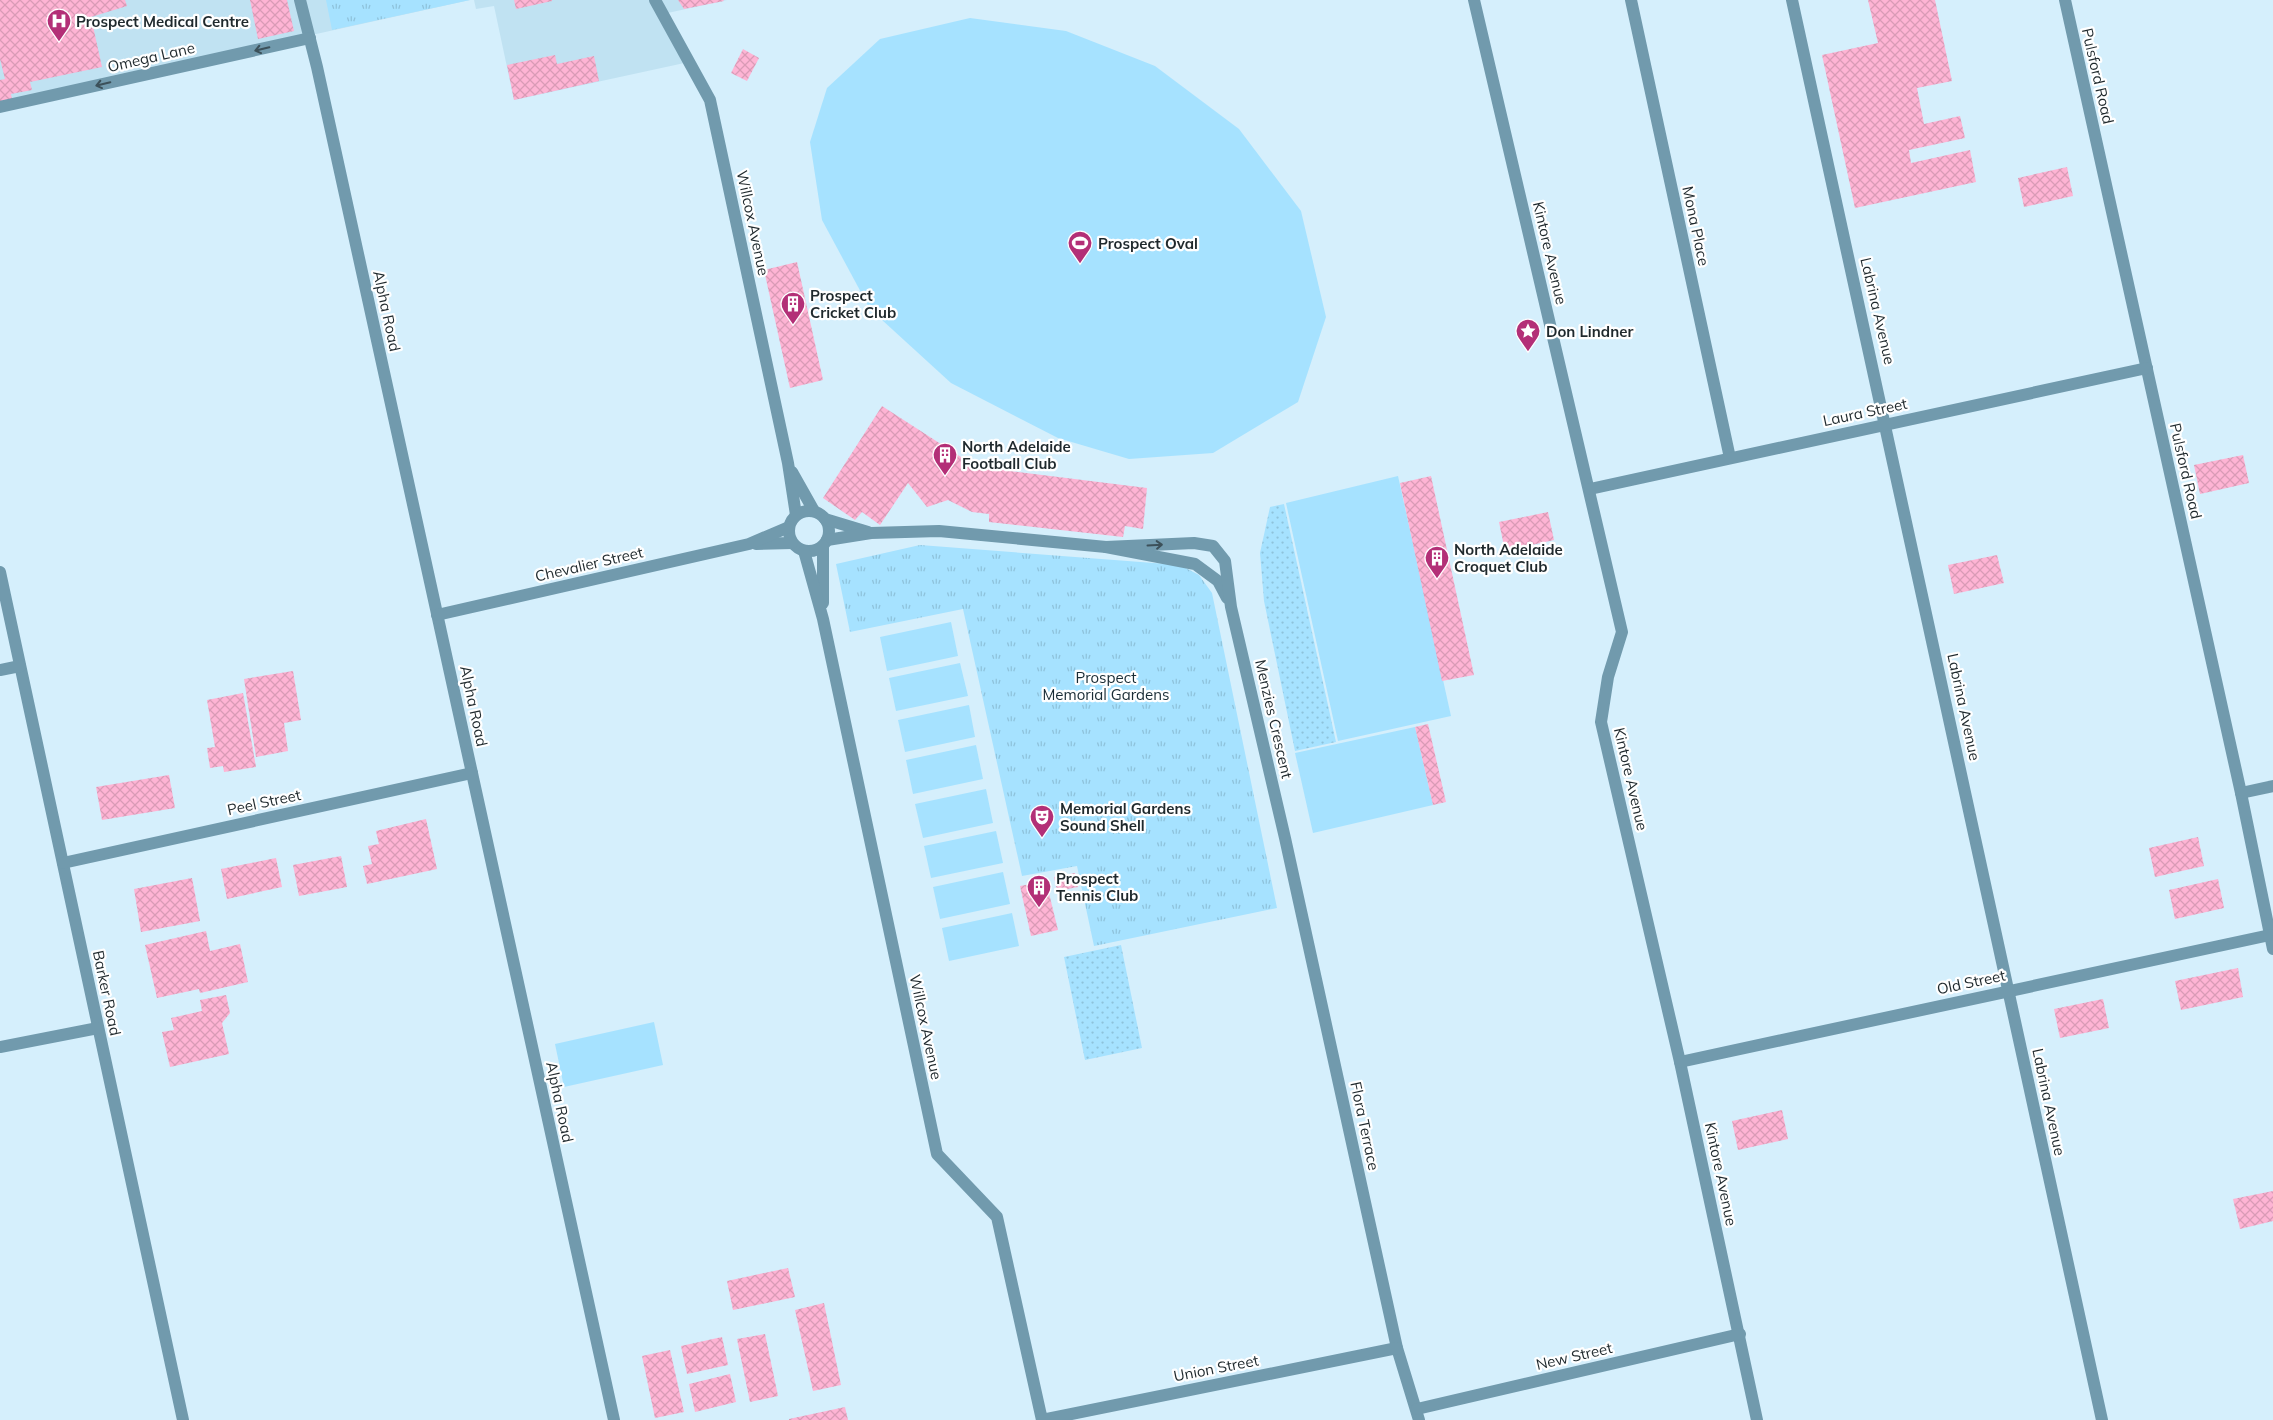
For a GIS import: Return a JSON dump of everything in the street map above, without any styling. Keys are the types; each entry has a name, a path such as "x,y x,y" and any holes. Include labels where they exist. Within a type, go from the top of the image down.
{"street":[{"name":"Alpha Road","path":"300,0 310,38 614,1420"},
{"name":"Willcox Avenue","path":"655,0 710,100 788,464 796,515"},
{"name":"Kintore Avenue","path":"1474,0 1622,632 1608,677 1601,722 1680,1062 1740,1334 1756,1420"},
{"name":"Mona Place","path":"1631,0 1730,458"},
{"name":"Labrina Avenue","path":"1792,0 2102,1420"},
{"name":"Pulsford Road","path":"2064,0 2242,793 2273,949"},
{"name":"Omega Lane","path":"0,107 310,38"},
{"name":"Laura Street","path":"1590,489 2147,368"},
{"name":"Willcox Avenue","path":"788,464 814,511"},
{"path":"807,510 814,511 825,519 828,526 825,543 817,550 804,551 792,543 788,534 789,527 796,515 807,510"},
{"name":"Menzies Crescent","path":"825,519 871,533"},
{"name":"Chevalier Street","path":"437,616 749,544 789,527"},
{"name":"Menzies Crescent","path":"825,543 871,533 939,531 1106,547 1195,564 1218,580 1231,607"},
{"name":"Chevalier Street","path":"749,544 792,543"},
{"name":"Willcox Avenue","path":"823,619 825,543"},
{"name":"Menzies Crescent","path":"1106,547 1194,543 1213,546 1226,561 1231,607 1285,838"},
{"name":"Willcox Avenue","path":"804,551 823,619 937,1154 997,1217 1042,1420"},
{"name":"Barker Road","path":"0,572 183,1420"},
{"path":"0,670 20,666"},
{"name":"Peel Street","path":"63,863 472,773"},
{"path":"2242,793 2273,786"},
{"name":"Flora Terrace","path":"1285,838 1397,1348 1418,1415"},
{"name":"Old Street","path":"1680,1062 2270,935"},
{"path":"0,1047 98,1028"},
{"name":"New Street","path":"1418,1415 1740,1334"},
{"name":"Union Street","path":"1042,1420 1397,1348"}],"shaded area":[{"path":"0,0 470,0 0,104"},
{"path":"474,0 727,0 663,14 689,62 514,100 494,6 476,9"}],"green space":[{"path":"326,0 470,0 332,30"},
{"name":"Prospect Oval","path":"970,18 1066,31 1155,66 1239,129 1301,211 1326,317 1298,402 1213,453 1129,459 1058,438 951,383 870,309 822,220 810,142 827,88 880,39"},
{"path":"1398,476 1451,716 1338,741 1286,503"},
{"path":"1284,504 1336,742 1295,751 1264,601 1260,553 1270,507"},
{"name":"Prospect Memorial Gardens","path":"920,545 1180,565 1199,575 1212,593 1277,908 1094,946 1077,866 1022,876 963,609 850,632 836,564"},
{"path":"951,622 958,656 887,671 880,637"},
{"path":"960,663 968,696 896,711 889,678"},
{"path":"969,705 975,737 905,752 898,720"},
{"path":"1415,727 1433,805 1313,833 1295,753"},
{"path":"976,745 983,779 913,794 906,760"},
{"path":"986,789 993,823 923,838 915,804"},
{"path":"996,831 1003,863 931,878 924,846"},
{"path":"1003,872 1010,904 940,919 933,887"},
{"path":"1012,913 1019,946 949,961 942,928"},
{"path":"1121,945 1142,1048 1085,1060 1064,957"},
{"path":"654,1022 663,1065 564,1087 555,1044"}],"building":[{"name":"Prospect Medical Centre","path":"0,0 125,0 127,6 91,17 102,67 30,82 32,90 11,94 12,99 0,102 0,80 5,79 0,59"},
{"path":"250,0 287,0 294,31 258,39"},
{"path":"514,0 552,0 552,1 516,9"},
{"path":"678,0 723,0 724,1 684,9"},
{"path":"1868,0 1935,0 1952,81 1917,88 1924,124 1960,116 1965,138 1909,150 1911,163 1970,150 1976,182 1855,208 1822,55 1878,43"},
{"path":"743,49 759,58 747,81 731,73"},
{"path":"555,55 557,64 594,56 599,81 514,100 507,65"},
{"path":"2067,167 2073,196 2024,207 2018,178"},
{"name":"Prospect Cricket Club","path":"797,262 823,380 790,388 764,270"},
{"name":"North Adelaide Football Club","path":"882,406 964,459 995,469 1147,488 1143,529 1125,526 1123,537 989,522 989,514 972,512 948,500 927,507 908,483 880,525 862,512 855,520 823,498"},
{"path":"2243,455 2249,483 2200,494 2194,465"},
{"name":"North Adelaide Croquet Club","path":"1431,476 1474,675 1442,681 1400,483"},
{"path":"1548,512 1554,540 1505,551 1499,522"},
{"path":"1997,555 2004,583 1954,594 1948,565"},
{"path":"293,671 301,720 284,723 288,751 256,757 244,679"},
{"path":"243,693 256,767 224,772 223,766 210,768 207,748 215,747 207,700"},
{"path":"1428,724 1446,802 1433,805 1415,727"},
{"path":"169,775 175,808 102,820 96,787"},
{"path":"426,819 437,869 367,884 363,866 372,864 368,846 379,844 376,831"},
{"path":"2198,837 2204,866 2155,877 2149,848"},
{"path":"341,856 347,887 299,896 293,865"},
{"path":"276,858 282,887 227,899 221,869"},
{"path":"1075,873 1078,887 1057,891 1054,877"},
{"path":"192,878 200,921 141,932 134,889"},
{"path":"2218,879 2224,908 2175,919 2169,890"},
{"name":"Prospect Tennis Club","path":"1046,881 1058,930 1031,936 1020,886"},
{"path":"206,931 210,951 240,944 248,982 200,993 199,989 157,998 145,945"},
{"path":"2238,968 2243,997 2181,1010 2175,981"},
{"path":"226,995 230,1013 222,1023 229,1054 170,1067 162,1032 174,1030 171,1018 202,1011 200,1000"},
{"path":"2103,999 2109,1028 2060,1038 2054,1009"},
{"path":"1782,1110 1788,1139 1738,1150 1732,1121"},
{"path":"2273,1191 2273,1221 2240,1229 2233,1199"},
{"path":"788,1268 795,1297 733,1310 727,1281"},
{"path":"824,1303 841,1385 813,1391 795,1310"},
{"path":"765,1334 778,1396 750,1402 737,1339"},
{"path":"722,1337 728,1365 687,1374 681,1346"},
{"path":"670,1350 684,1412 655,1418 642,1356"},
{"path":"730,1374 736,1402 695,1412 689,1384"},
{"path":"845,1407 848,1420 789,1420 789,1419"}],"place":[{"name":"Prospect Medical Centre","path":"59,42"},
{"name":"Prospect Oval","path":"1080,264"},
{"name":"Prospect Cricket Club","path":"793,325"},
{"name":"Don Lindner","path":"1528,352"},
{"name":"North Adelaide Football Club","path":"945,476"},
{"name":"North Adelaide Croquet Club","path":"1437,579"},
{"name":"Memorial Gardens Sound Shell","path":"1042,838"},
{"name":"Prospect Tennis Club","path":"1039,908"}]}
